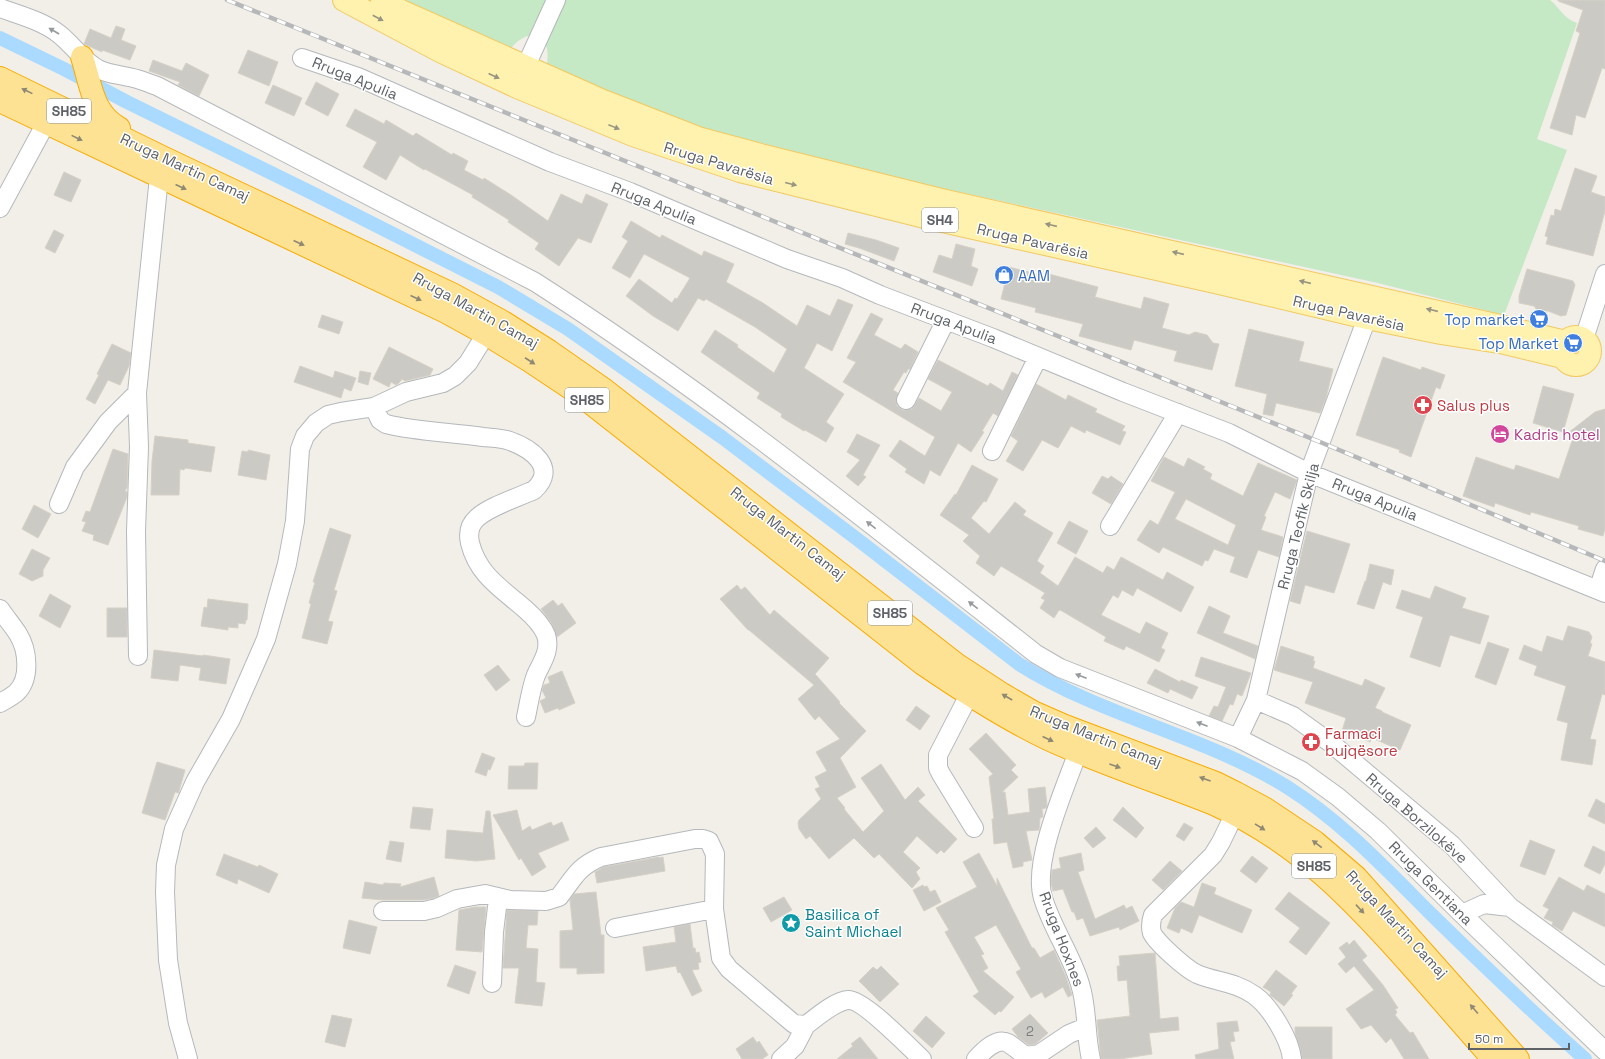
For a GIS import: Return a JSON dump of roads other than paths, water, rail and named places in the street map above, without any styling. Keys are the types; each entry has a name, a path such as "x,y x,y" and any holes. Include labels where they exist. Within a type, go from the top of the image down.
{"highway":[{"path":"88,76 102,115 109,123 127,133 138,144"},
{"name":"Rruga Martin Camaj","path":"0,78 452,294 503,322 550,351 602,388 956,664 1002,694 1033,712 1065,726 1216,783 1250,800 1276,816 1315,842 1356,877 1518,1059"},
{"name":"Rruga Martin Camaj","path":"0,101 446,312 486,334 578,393 923,664 969,695 1019,724 1078,752 1155,780 1235,813 1275,837 1298,853 1354,902 1493,1059"}],"main road":[{"name":"Rruga Pavarësia","path":"344,0 442,52 517,87 633,135 740,171 922,216 1208,280 1367,318 1441,333 1505,343 1586,350"},
{"name":"Rruga Pavarësia","path":"382,0 401,11 603,101 698,138 941,200 1502,326 1586,350"}],"street":[{"path":"517,87 556,0"},
{"name":"Rruga Gentiana","path":"0,8 27,18 57,33 72,44 88,76 97,69 137,79 157,86 535,282 582,312 642,354 807,476 1036,654 1060,668 1238,738 1302,771 1338,797 1378,831 1605,1051"},
{"name":"Rruga Apulia","path":"302,58 358,77 550,162 630,192 787,259 842,278 880,295 1229,433 1310,473 1602,592"},
{"path":"0,208 46,123"},
{"path":"138,656 136,531 139,447 137,393 159,177"},
{"path":"1586,350 1605,274"},
{"name":"Rruga Teofik Skilja","path":"1238,738 1256,700 1310,473 1367,318"},
{"path":"906,400 946,320"},
{"path":"188,1059 178,1023 168,960 165,892 166,865 174,829 195,782 231,719 266,639 287,564 295,521 300,449 305,436 316,423 328,415 374,406 406,392 443,383 455,376 468,364 486,334"},
{"path":"992,450 1038,357"},
{"path":"59,504 75,468 108,422 137,393"},
{"path":"374,406 380,420 386,424 510,441 536,456 543,464 544,474 540,484 534,490 485,512 475,519 469,530 469,540 472,553 479,567 491,581 540,623 546,636 547,648 544,661 536,676 526,717"},
{"path":"1110,526 1178,413"},
{"path":"1602,592 1605,569"},
{"path":"0,609 19,636 25,652 27,663 21,686 16,693 0,703"},
{"path":"969,695 938,755 937,762 941,774 974,828"},
{"name":"Rruga Borzilokëve","path":"1256,700 1293,716 1332,744 1452,845 1510,907 1605,977"},
{"name":"Rruga Hoxhes","path":"1078,752 1055,815 1044,853 1040,885 1048,912 1080,982 1091,1059"},
{"path":"1235,813 1213,855 1154,915 1151,921 1152,933 1157,940 1184,966 1196,974 1242,987 1256,996 1282,1029 1291,1049 1292,1059"},
{"path":"383,911 424,911 437,908 457,899 485,894 510,900 546,901 559,897 579,869 589,862 601,857 695,839 703,839 709,841 715,854 714,909 721,958 724,964 794,1024 806,1025"},
{"path":"492,983 494,932 498,898"},
{"name":"Rruga Borzilokëve","path":"1462,914 1484,904 1510,907"},
{"path":"615,928 714,909"},
{"path":"781,1059 795,1046 806,1025 838,1004 848,1000 858,1002 922,1059"},
{"path":"976,1059 988,1048 1002,1042 1007,1042 1027,1058 1038,1054 1069,1034 1086,1027"}],"waterway":[{"path":"0,38 498,287 568,329 723,438 1019,664 1084,698 1222,753 1287,787 1307,800 1361,845 1487,968 1585,1059"}],"railway":[{"path":"227,0 1320,442 1605,561"}],"place":[{"name":"AAM","path":"1004,275"},
{"name":"Top market","path":"1539,319"},
{"name":"Top Market","path":"1573,343"},
{"name":"Salus plus","path":"1423,405"},
{"name":"Kadris hotel","path":"1500,434"},
{"name":"Farmaci bujqësore","path":"1311,742"},
{"name":"Basilica of Saint Michael","path":"791,923"}]}
